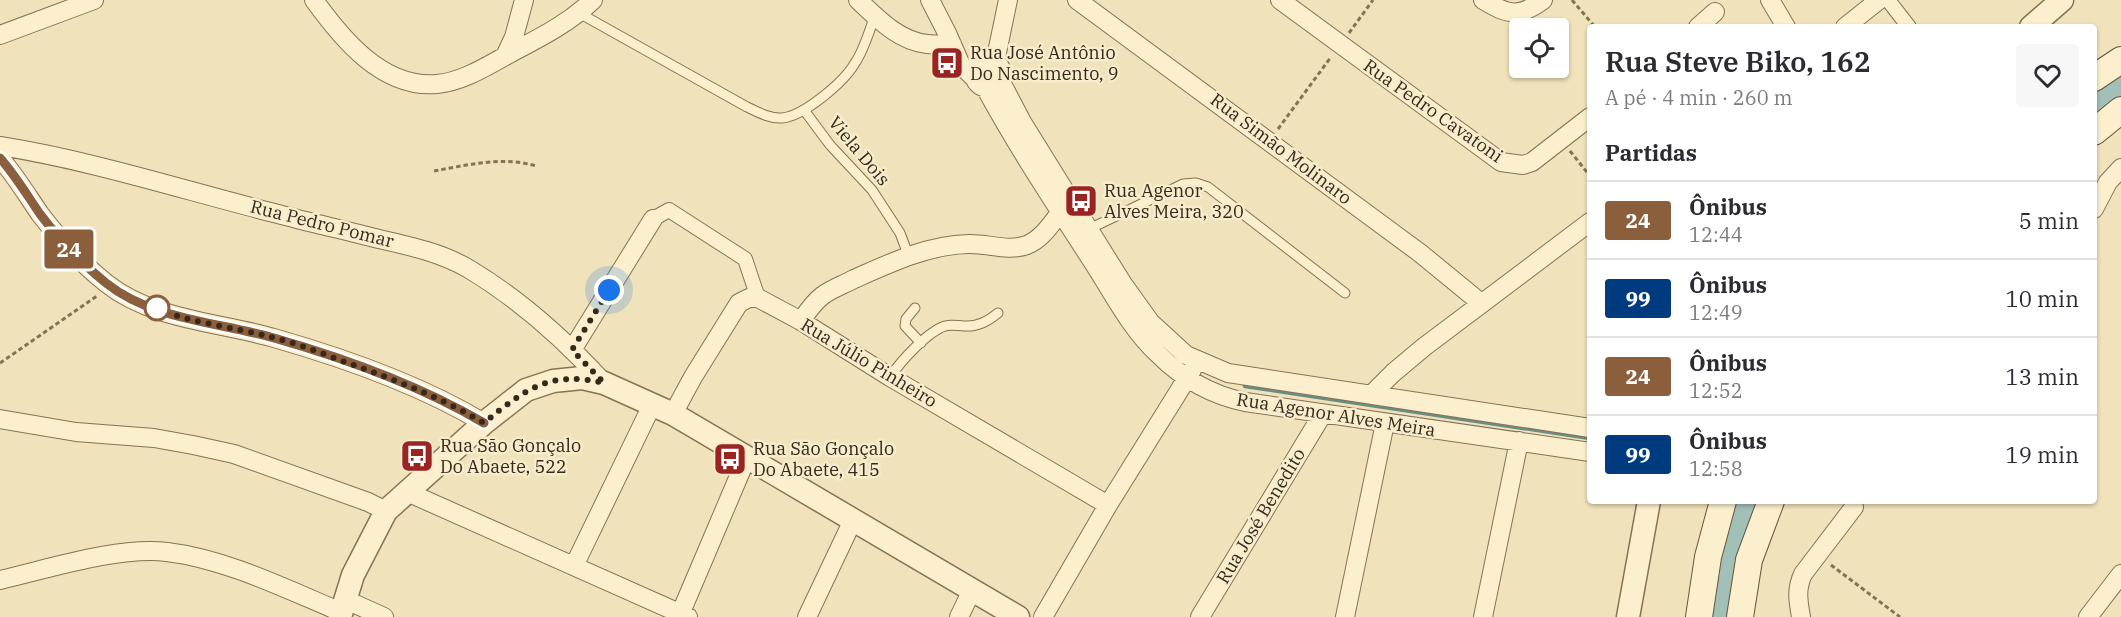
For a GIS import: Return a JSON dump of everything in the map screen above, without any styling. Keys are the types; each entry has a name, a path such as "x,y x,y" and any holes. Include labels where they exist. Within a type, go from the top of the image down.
{"main road":[{"path":"2097,76 2121,60"},
{"path":"2097,130 2121,110"},
{"path":"1700,617 1708,557 1721,504"},
{"path":"1740,617 1749,560 1770,504"}],"street":[{"path":"0,35 94,0"},
{"path":"314,0 360,55 397,77 416,83 437,84 459,79 556,29 593,0"},
{"path":"505,56 514,37 524,0"},
{"path":"858,0 885,25 910,39 954,48"},
{"name":"Rua Agenor Alves Meira","path":"930,0 961,65 986,75 1022,122 1123,284 1151,323 1169,342 1186,355 1228,373 1587,428"},
{"path":"986,75 1008,0"},
{"name":"Rua Simão Molinaro","path":"1077,0 1420,253 1481,303"},
{"name":"Rua Pedro Cavatoni","path":"1280,0 1501,162 1523,165 1532,162 1587,120"},
{"path":"1484,0 1504,11 1517,14 1527,11 1543,0"},
{"path":"1770,0 1784,24"},
{"path":"1849,24 1879,0"},
{"path":"1888,0 1908,24"},
{"path":"2034,24 2062,0"},
{"path":"1701,24 1715,12"},
{"name":"Rua Agenor Alves Meira","path":"986,75 1060,213 1114,297 1143,338 1156,352 1188,378 1226,398 1322,415 1587,452"},
{"name":"Rua Pedro Pomar","path":"0,146 54,156 411,246 444,257 469,269 502,292 572,350 604,383"},
{"path":"0,158 68,249 107,284 136,300 180,317 272,337 408,384 461,409 484,423"},
{"path":"2097,202 2119,172"},
{"path":"572,350 653,219 669,210 745,259 758,298 749,298 740,303 693,377 673,414"},
{"path":"801,321 813,304 828,291 909,257 950,245 972,243 1016,247 1027,245 1037,239 1060,213"},
{"path":"1372,394 1406,361 1587,224"},
{"name":"Rua Júlio Pinheiro","path":"758,298 801,321 890,377 1108,505"},
{"path":"1043,617 1108,505 1197,361"},
{"path":"1226,398 1228,373"},
{"path":"341,609 364,550 386,511 484,423 526,390 561,380 582,378 604,383 673,414 1018,617"},
{"path":"574,566 652,405"},
{"name":"Rua José Benedito","path":"1200,617 1322,415"},
{"path":"0,419 76,432 154,438 234,454 368,502 386,511"},
{"path":"1346,617 1385,423"},
{"path":"1483,617 1518,441"},
{"path":"407,492 682,616 747,457"},
{"path":"1628,617 1648,504"},
{"path":"1801,617 1797,597 1798,585 1817,555 1854,507"},
{"path":"807,617 853,519"},
{"path":"0,580 109,555 166,552 226,566 341,609 384,617"},
{"path":"2088,617 2121,574"},
{"path":"959,617 972,590"}],"lane":[{"path":"579,13 764,115 789,117 804,110"},
{"name":"Viela Dois","path":"875,16 857,61 851,70 804,110 830,145 872,190 900,232 909,257"},
{"path":"1089,230 1183,184 1196,183 1208,187 1345,293"},
{"path":"915,308 906,319 905,326 921,343"},
{"path":"890,377 921,343 945,326 977,325 999,313"}],"path":[{"path":"1270,141 1373,0"},
{"path":"1572,0 1592,24"},
{"path":"1562,141 1587,172"},
{"path":"434,171 472,164 519,161 536,166"},
{"path":"0,363 105,290 107,284"},
{"path":"1817,555 1900,617"}],"waterway":[{"path":"2097,103 2121,84"},
{"path":"1245,386 1587,438"},
{"path":"1723,617 1742,526 1752,504"}],"bus line":[{"name":"24","path":"0,158 68,249 107,284 136,300 180,317 272,337 319,352 408,384 461,409 484,423"}],"place":[{"name":"Rua José Antônio Do Nascimento, 9","path":"947,63"},
{"name":"Rua Agenor Alves Meira, 320","path":"1081,201"},
{"name":"Rua São Gonçalo Do Abaete, 522","path":"417,456"},
{"name":"Rua São Gonçalo Do Abaete, 415","path":"730,459"}],"route":[{"path":"157,308 180,317 272,337 319,352 408,384 461,409 484,423 526,390 539,385 569,378 582,378 604,383 572,350 609,290"}]}
